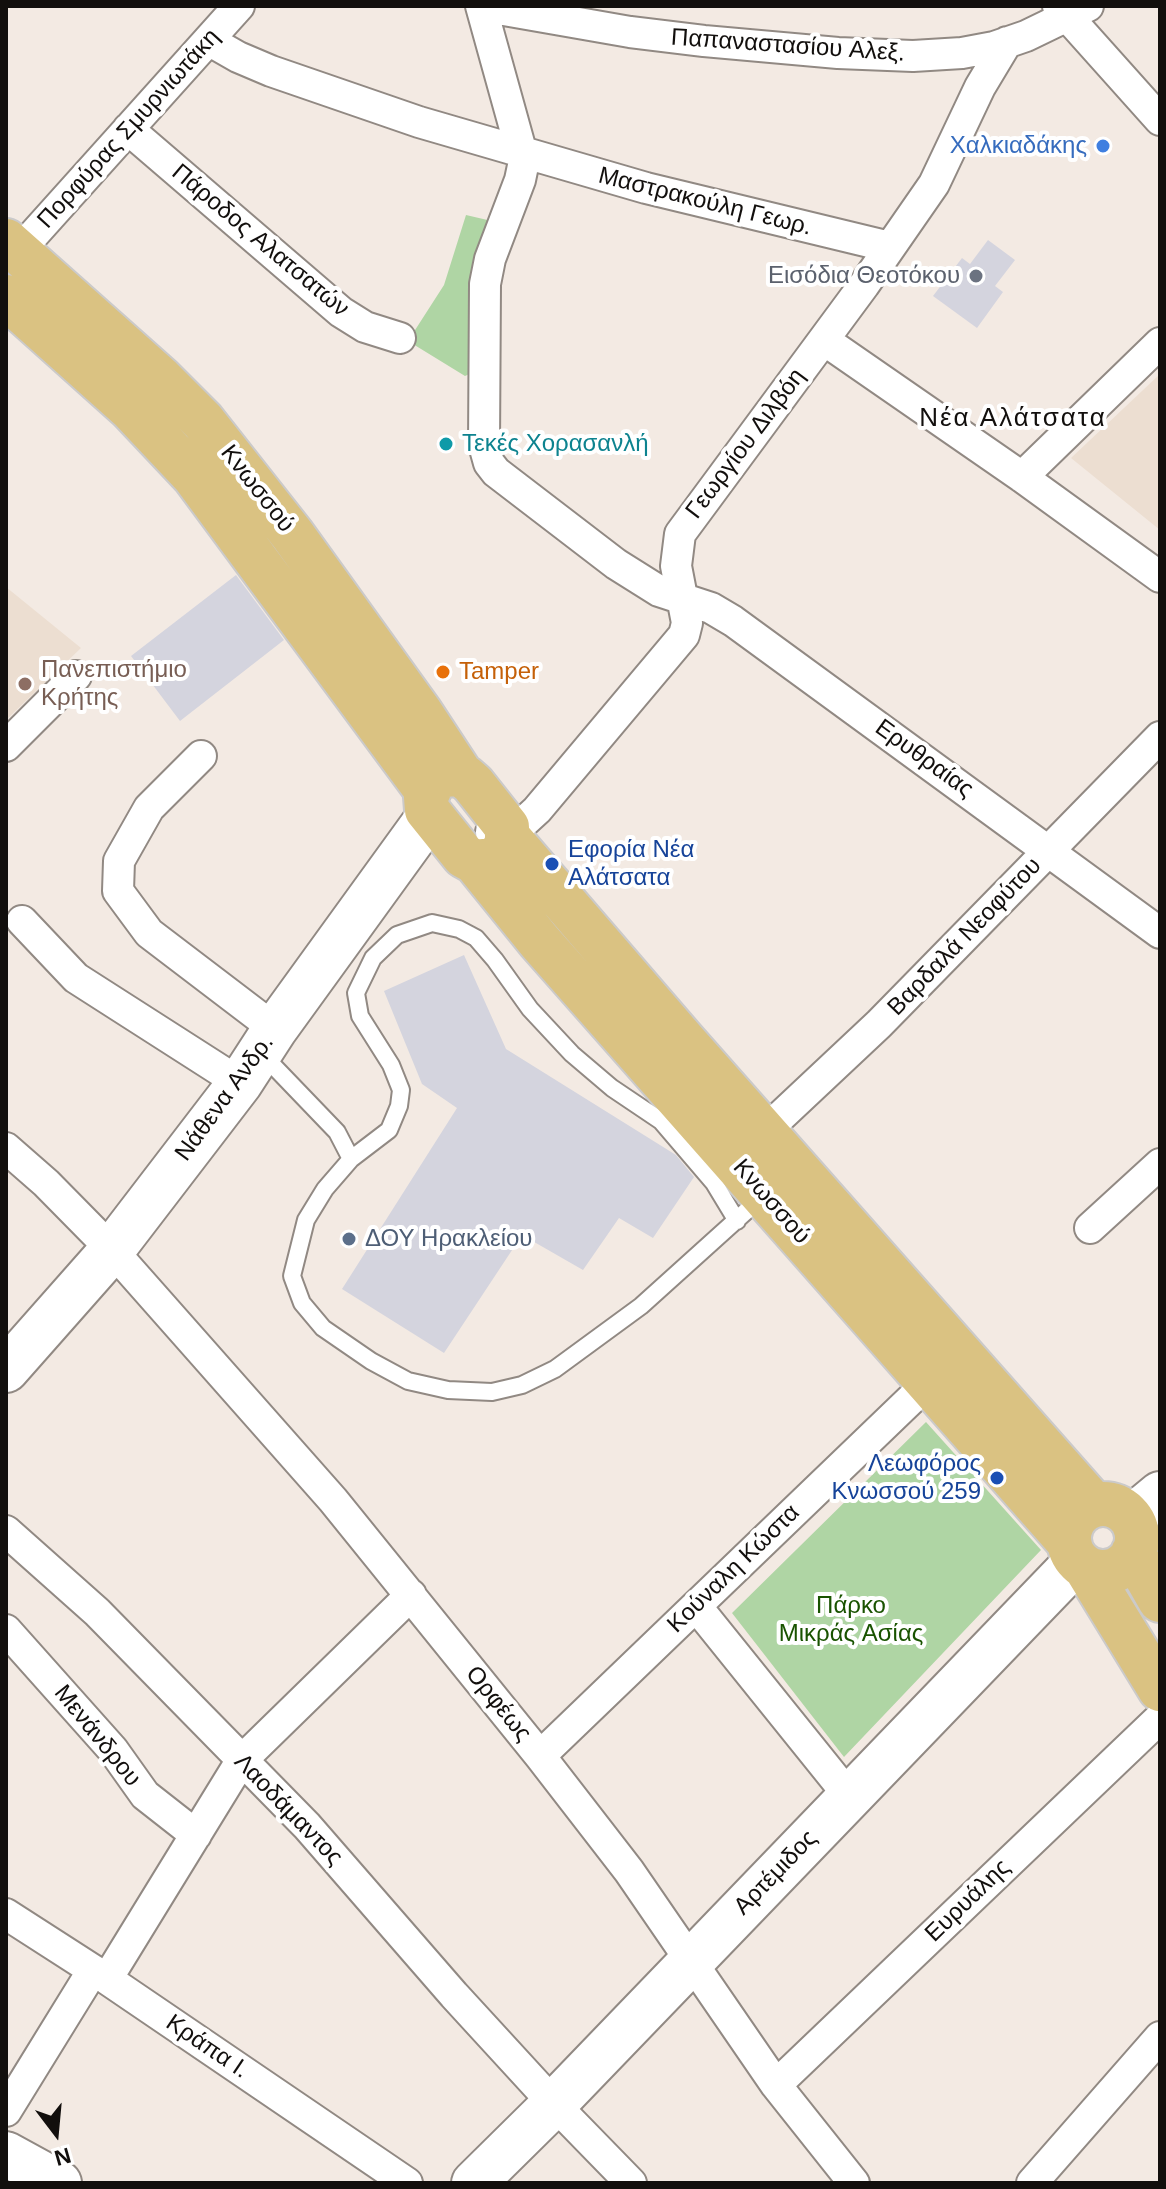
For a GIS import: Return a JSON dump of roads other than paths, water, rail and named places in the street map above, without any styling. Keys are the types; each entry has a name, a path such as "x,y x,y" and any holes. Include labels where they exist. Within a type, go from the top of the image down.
{"main road":[{"name":"Κνωσσού","path":"12,247 161,379 203,421 263,495 420,712 440,794"},
{"name":"Κνωσσού","path":"6,297 130,408 194,476 440,794"},
{"path":"440,794 462,854 495,840"},
{"name":"Κνωσσού","path":"495,840 1129,1517 1160,1600"},
{"name":"Κνωσσού","path":"495,840 539,941 750,1208 929,1382 1077,1557 1160,1689"},
{"path":"1085,1508 1129,1517 1127,1563 1117,1569 1097,1572 1077,1557 1072,1521 1085,1508"}],"street":[{"name":"Πορφύρας Σμυρνιωτάκη","path":"12,247 128,129 239,6"},
{"name":"Παπαναστασίου Αλεξ.","path":"481,6 630,32 838,53 945,55 977,51 1007,42 1071,10"},
{"path":"481,6 524,161 520,180 494,244 485,284 483,355 486,456 496,472 616,564 659,591 681,598"},
{"path":"1071,10 1160,120"},
{"name":"Μαστρακούλη Γεωρ.","path":"210,41 238,57 284,76 419,122 646,188 890,247"},
{"name":"Γεωργίου Διλβόη","path":"495,840 537,810 679,643 687,623 676,557 680,534 824,340 934,184 980,87 1007,42"},
{"name":"Πάροδος Αλατσατών","path":"128,129 341,312 365,327 400,338"},
{"path":"824,340 1160,577"},
{"path":"1022,477 1160,343"},
{"name":"Ερυθραίας","path":"681,598 711,608 763,641 1160,933"},
{"path":"6,746 76,676"},
{"name":"Βαρδαλά Νεοφύτου","path":"765,1131 879,1024 1160,737"},
{"path":"201,756 149,808 119,861 118,891 149,933 259,1055"},
{"name":"Νάθενα Ανδρ.","path":"6,1370 112,1250 259,1055 440,794"},
{"path":"22,921 76,978 259,1055"},
{"name":"Ορφέως","path":"6,1148 46,1183 112,1250 333,1500 411,1595 629,1871 776,2085 854,2183"},
{"path":"1090,1228 1160,1164"},
{"name":"Κούναλη Κώστα","path":"540,1756 929,1382"},
{"name":"Λαοδάμαντος","path":"6,1531 97,1612 307,1826 454,1995 631,2183"},
{"name":"Αρτέμιδος","path":"474,2183 554,2104 1077,1557"},
{"path":"6,2111 196,1835 241,1761 411,1595"},
{"path":"696,1606 849,1796"},
{"name":"Μενάνδρου","path":"6,1630 113,1750 145,1795 196,1835"},
{"name":"Ευρυάλης","path":"776,2085 1160,1718"},
{"name":"Κράπα Ι.","path":"6,1914 100,1974 407,2183"},
{"path":"1032,2183 1160,2037"},
{"path":"6,2154 51,2181"}],"lane":[{"path":"432,923 459,929 476,938 530,1009 572,1054 612,1088 661,1121 714,1183 750,1208 641,1306 555,1369 522,1385 492,1392 448,1390 408,1381 371,1361 323,1328 302,1303 292,1276 306,1220 325,1189 351,1159 389,1130 399,1106 401,1090 391,1065 360,1016 356,993 373,958 397,935 432,923"},
{"path":"259,1055 337,1132 351,1159"}],"place":[{"name":"Χαλκιαδάκης","path":"1103,146"},
{"name":"Εισόδια Θεοτόκου","path":"976,276"},
{"name":"Τεκές Χορασανλή","path":"446,444"},
{"name":"Tamper","path":"443,672"},
{"name":"Πανεπιστήμιο Κρήτης","path":"25,684"},
{"name":"Εφορία Νέα Αλάτσατα","path":"552,864"},
{"name":"ΔΟΥ Ηρακλείου","path":"349,1239"},
{"name":"Λεωφόρος Κνωσσού 259","path":"997,1478"}],"district":[{"name":"Νέα Αλάτσατα","path":"1013,419"}],"park label":[{"name":"Πάρκο Μικράς Ασίας","path":"851,1620"}]}
